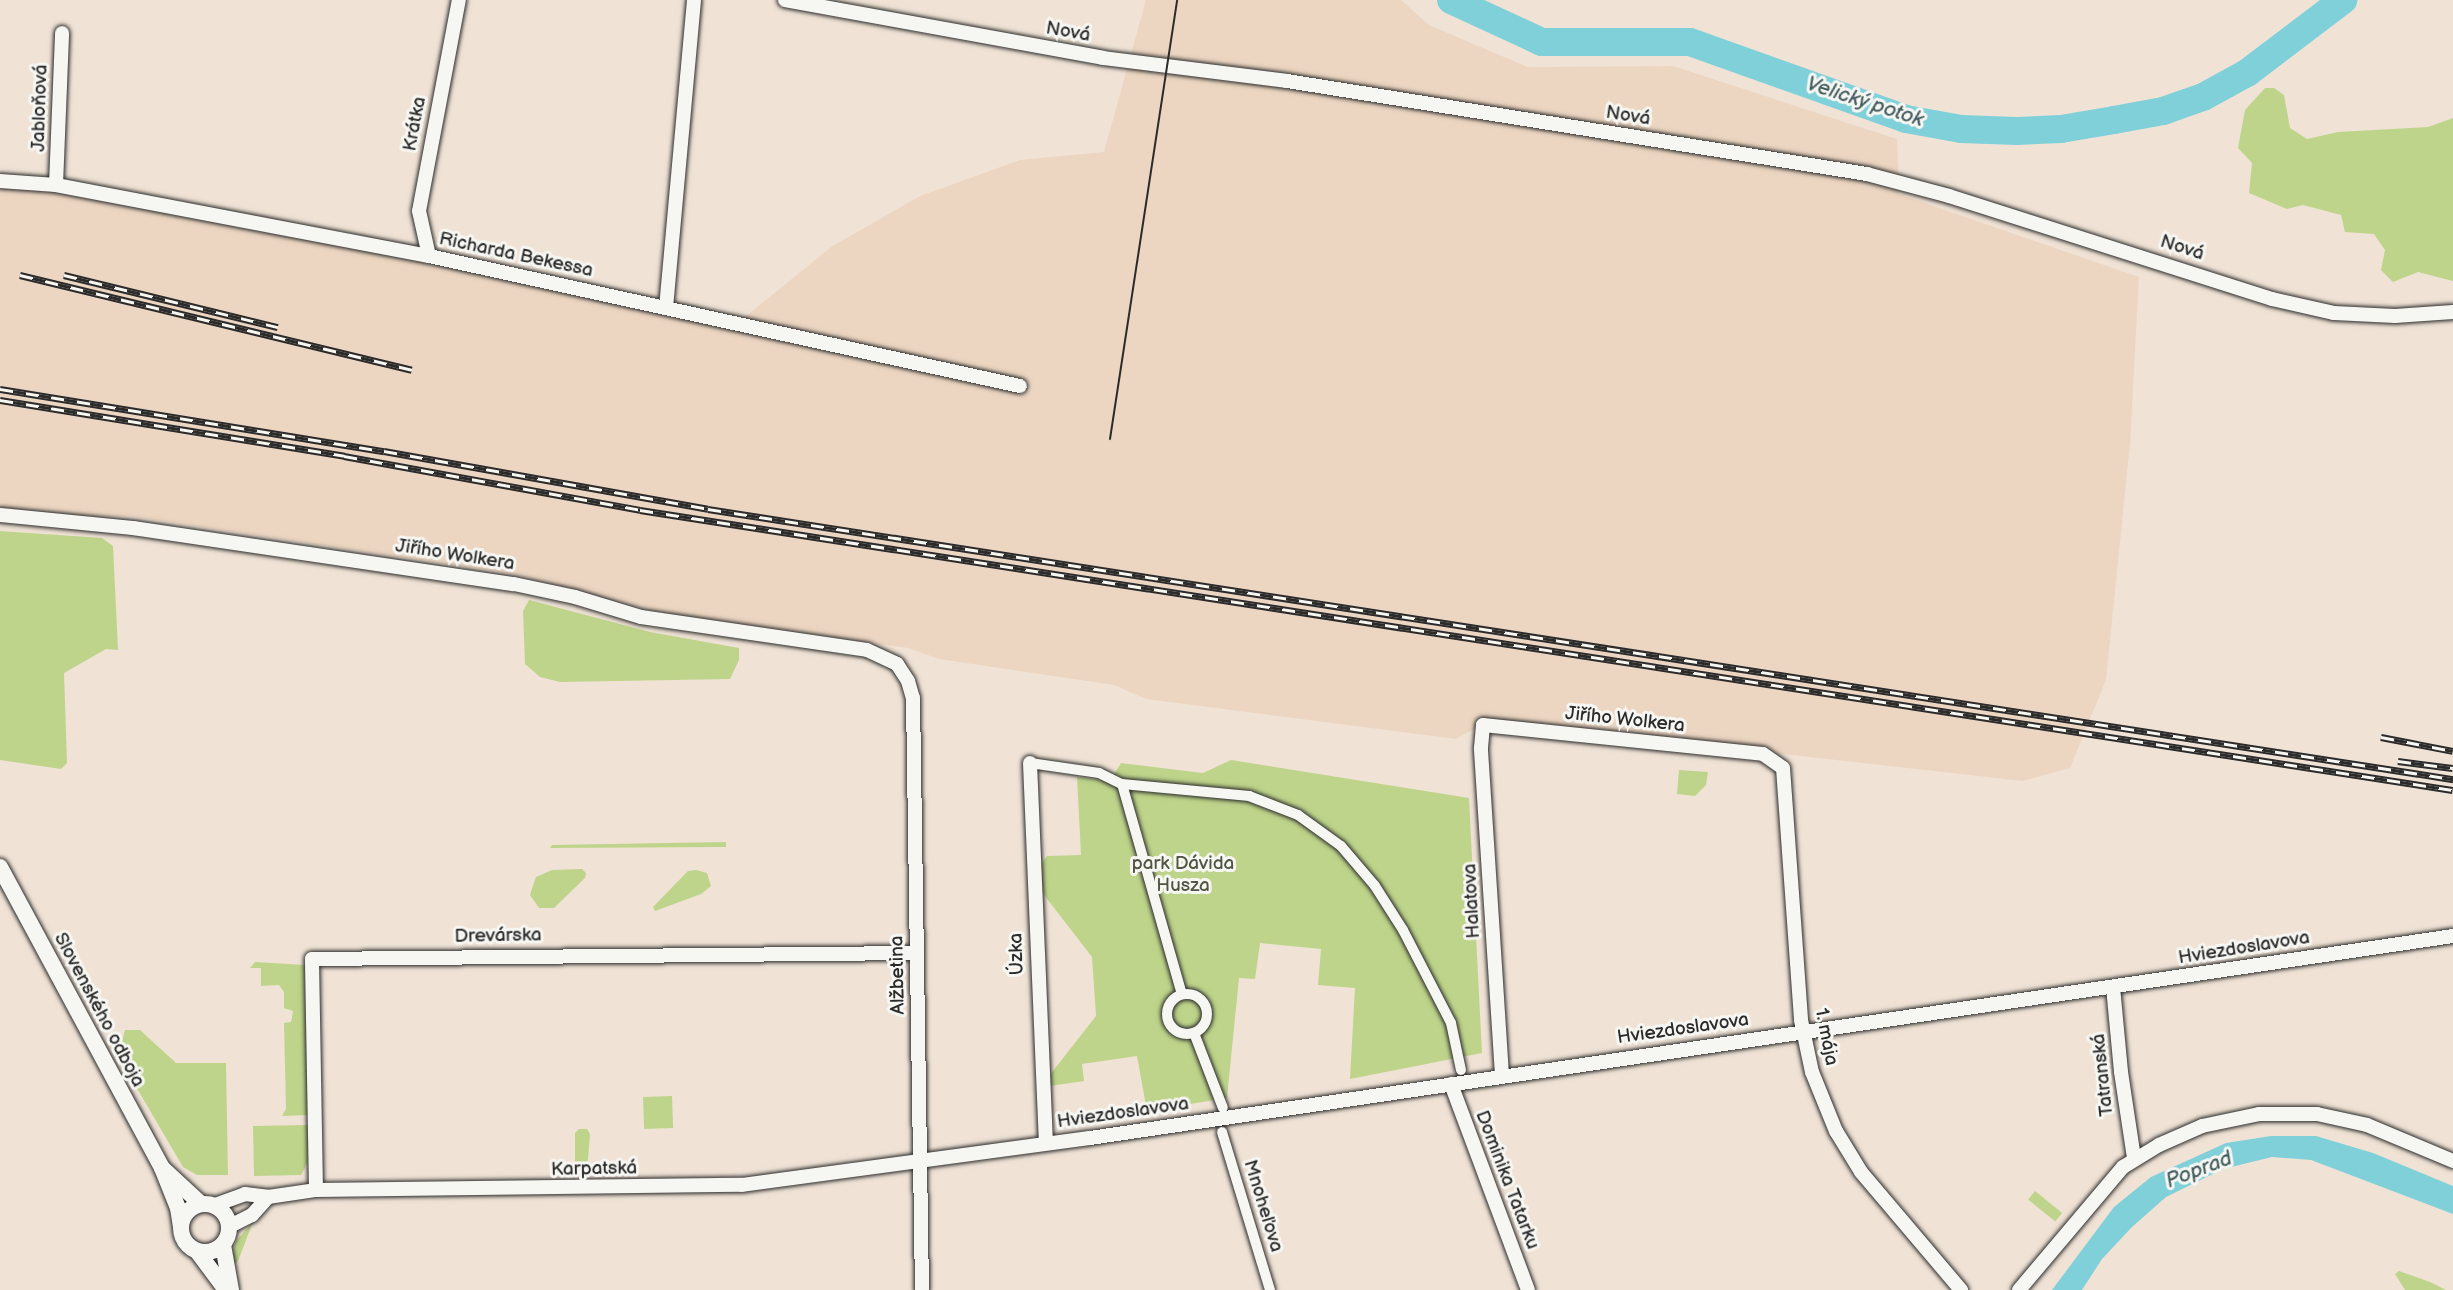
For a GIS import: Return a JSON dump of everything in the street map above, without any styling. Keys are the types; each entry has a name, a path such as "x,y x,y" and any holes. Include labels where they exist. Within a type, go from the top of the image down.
{"street":[{"name":"Krátka","path":"429,256 419,211 458,0"},
{"path":"666,308 694,0"},
{"name":"Nová","path":"785,0 1103,58 1301,83 1867,174 1962,200 2272,299 2333,313 2395,316 2453,312"},
{"name":"Jabloňová","path":"56,185 62,33"},
{"name":"Richarda Bekessa","path":"0,181 56,185 429,256 1020,386"},
{"name":"Jiřího Wolkera","path":"0,515 147,530 487,580 575,597 641,617 867,650 897,664"},
{"name":"Alžbetina","path":"897,664 908,681 913,698 922,1290"},
{"name":"Jiřího Wolkera","path":"1483,725 1763,754"},
{"name":"Halatova","path":"1483,725 1481,748 1503,1075"},
{"name":"1. mája","path":"1763,754 1783,768 1802,1031 1812,1072 1845,1148 1874,1189 1938,1260 1961,1290"},
{"path":"1030,763 1099,773 1122,783 1249,796 1298,814 1341,846 1375,886 1403,930 1451,1023 1461,1070"},
{"name":"Úzka","path":"1030,763 1046,1143"},
{"path":"1122,783 1182,994"},
{"name":"Slovenského odboja","path":"1,869 162,1168 178,1208 185,1242 197,1251 228,1290"},
{"name":"Hviezdoslavova","path":"919,1159 1046,1143 2453,936"},
{"name":"Drevárska","path":"316,1189 312,959 501,955 917,953"},
{"name":"Tatranská","path":"2113,987 2121,1072 2134,1158"},
{"path":"1182,994 1200,998 1207,1008 1204,1026 1194,1033 1179,1033 1168,1020 1171,1001 1182,994"},
{"path":"1194,1033 1223,1108"},
{"name":"Dominika Tatarku","path":"1451,1084 1528,1290"},
{"path":"2019,1290 2115,1175 2134,1158 2202,1126 2259,1114 2292,1113 2340,1118 2367,1125 2453,1161"},
{"name":"Mnoheľova","path":"1222,1132 1270,1290"},
{"name":"Karpatská","path":"208,1205 245,1195 268,1196 316,1189 742,1185 919,1159"},
{"name":"Slovenského odboja","path":"162,1168 208,1205 225,1214 230,1226"},
{"path":"197,1251 211,1252 223,1245 230,1226 252,1215 268,1196"},
{"path":"181,1226 187,1211 208,1205"},
{"name":"Slovenského odboja","path":"223,1245 230,1270 228,1290"}],"shaded area":[{"path":"1146,0 1401,0 1429,25 1528,67 1673,66 1897,139 1899,194 2139,277 2130,444 2106,680 2070,768 2023,781 1488,721 1456,739 1146,699 1114,685 939,659 908,648 664,614 518,575 129,516 0,520 0,176 35,178 250,213 745,317 831,247 920,196 1020,160 1104,152"}],"green space":[{"path":"2265,88 2274,88 2284,95 2290,128 2307,139 2338,132 2428,127 2453,118 2453,281 2418,272 2393,282 2381,270 2385,250 2374,234 2345,232 2341,215 2303,205 2287,209 2249,193 2252,163 2238,148 2245,110"},
{"path":"0,531 102,538 113,546 118,650 106,649 64,673 67,763 61,769 0,760"},
{"path":"529,600 650,632 739,648 739,660 730,679 560,682 540,677 525,664 523,611"},
{"name":"park Dávida Husza","path":"1231,760 1469,798 1482,1053 1350,1079 1355,988 1318,985 1321,949 1260,943 1255,979 1239,978 1227,1098 1147,1111 1137,1056 1082,1064 1084,1081 1050,1086 1049,1076 1096,1016 1092,957 1041,891 1041,864 1047,856 1081,855 1077,777 1110,781 1121,763 1203,773"},
{"path":"1679,770 1708,772 1706,785 1695,796 1677,794"},
{"path":"726,842 726,847 550,848 552,845"},
{"path":"582,869 586,873 585,878 554,908 539,908 530,895 536,877 552,870"},
{"path":"688,871 707,873 711,886 701,894 655,911 653,907"},
{"path":"255,962 305,965 308,1115 282,1116 286,1109 284,1023 291,1022 293,1011 284,1008 284,992 279,985 261,986 261,968 250,968"},
{"path":"125,1030 140,1030 176,1063 226,1063 228,1175 197,1175 183,1167 118,1056"},
{"path":"672,1096 673,1128 644,1129 643,1097"},
{"path":"308,1125 308,1162 301,1175 254,1176 253,1126"},
{"path":"579,1129 587,1129 590,1134 587,1172 575,1168 575,1133"},
{"path":"2035,1191 2062,1213 2055,1222 2028,1200"},
{"path":"253,1222 234,1265 232,1255 236,1241"},
{"path":"2399,1271 2446,1290 2405,1290 2395,1274"}],"water":[{"name":"Poprad","path":"2271,1136 2316,1136 2373,1153 2453,1186 2453,1214 2311,1160 2272,1157 2223,1169 2166,1197 2132,1227 2102,1259 2082,1290 2052,1290 2114,1207 2151,1177 2226,1143"}],"waterway":[{"name":"Velický potok","path":"1451,0 1542,42 1690,42 1906,119 1961,129 2017,131 2061,129 2114,120 2163,111 2203,97 2247,73 2343,0"}],"tram line":[{"path":"1110,439 1177,0"}],"railway":[{"path":"20,275 412,370"},
{"path":"64,275 278,327"},
{"path":"0,389 384,451 708,509 2453,779"},
{"path":"0,400 344,456 640,510 2453,790"},
{"path":"2381,737 2453,751"},
{"path":"2398,761 2453,768"}]}
